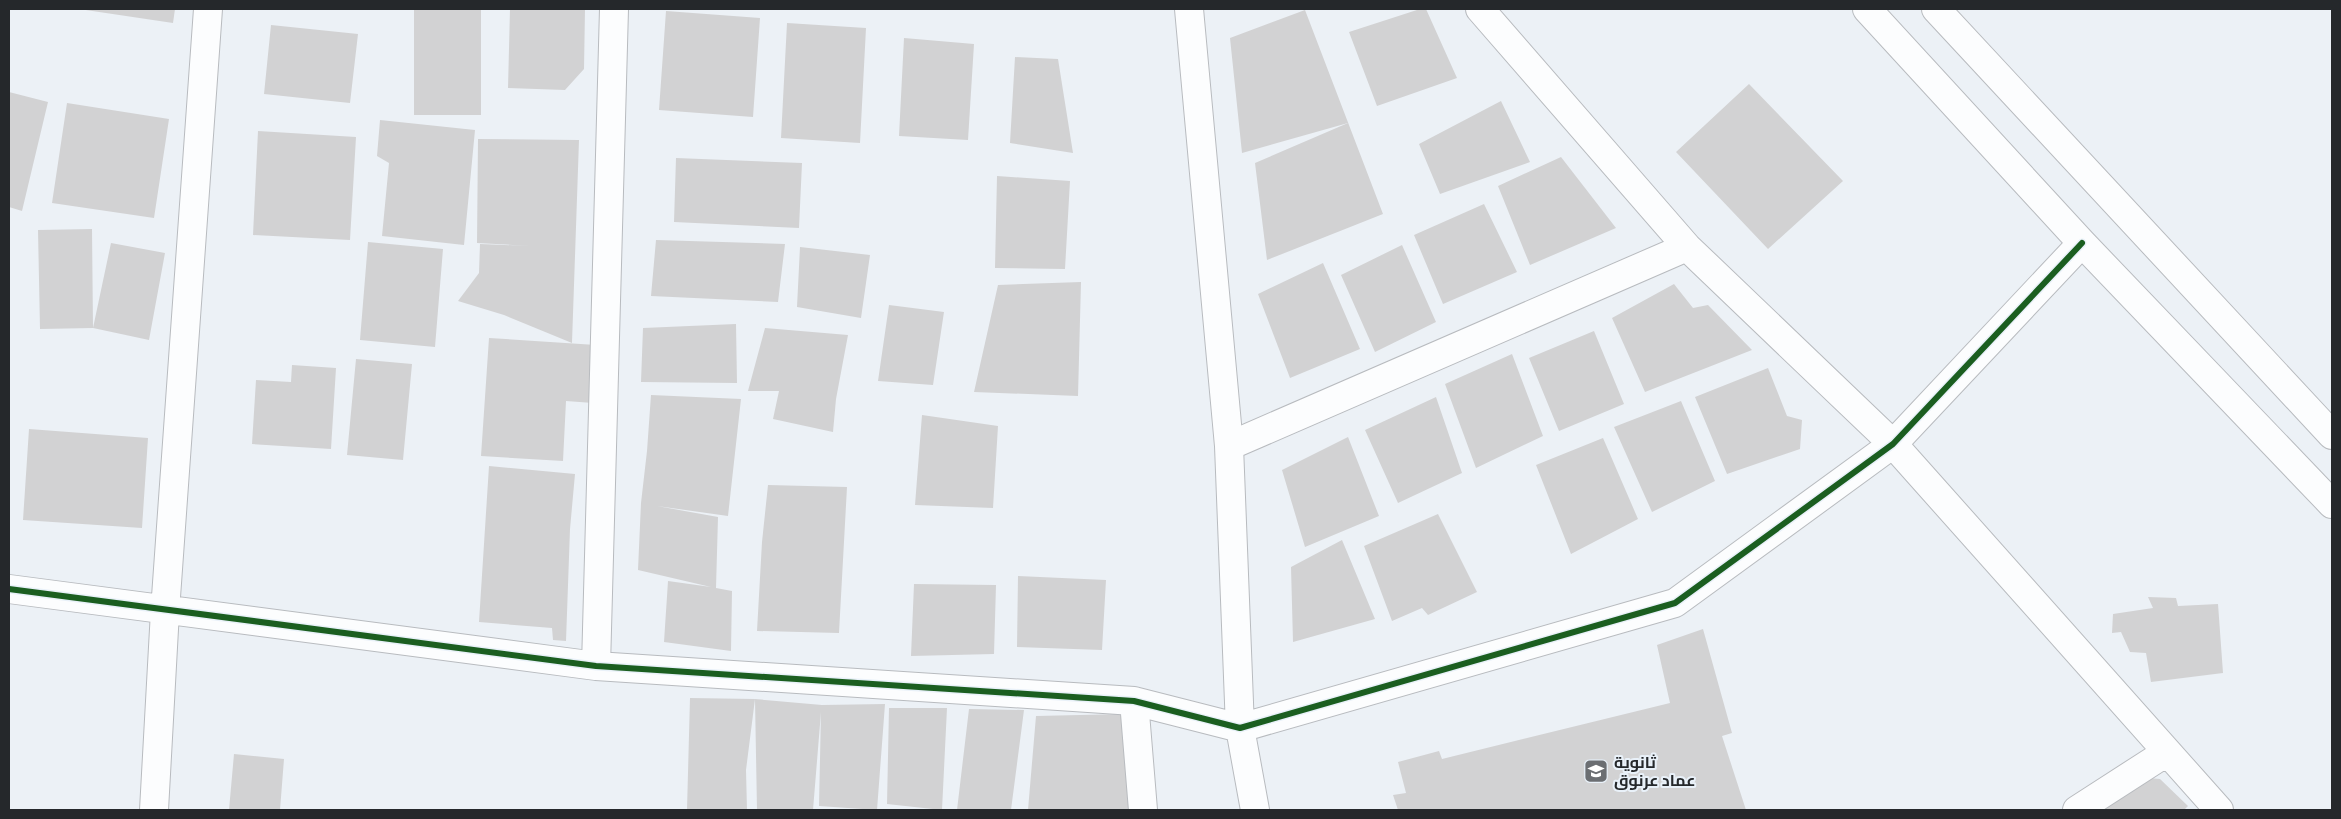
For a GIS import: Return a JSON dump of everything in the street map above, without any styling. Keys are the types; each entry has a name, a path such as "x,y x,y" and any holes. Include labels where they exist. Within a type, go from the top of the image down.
{"street":[{"path":"154,810 165,611 208,9"},
{"path":"596,666 614,9"},
{"path":"1189,9 1229,446 1240,728 1255,810"},
{"path":"1480,9 1687,247 1893,444 2219,810"},
{"path":"1867,9 2082,243 2332,504"},
{"path":"1936,9 2332,435"},
{"path":"9,589 165,611 596,666 1134,701 1240,728 1675,603 1893,444 2082,243"},
{"path":"1229,446 1687,247"},
{"path":"1134,701 1143,810"},
{"path":"2077,810 2167,752"}],"building":[{"path":"79,9 175,9 173,23"},
{"path":"414,9 481,9 481,115 414,115"},
{"path":"510,9 585,9 584,69 565,90 508,88"},
{"path":"1420,9 1426,9 1457,78 1377,106 1349,32"},
{"path":"1305,10 1383,214 1267,260 1255,163 1348,123 1242,153 1230,38"},
{"path":"666,11 760,18 753,117 659,110"},
{"path":"787,23 866,28 860,143 781,138"},
{"path":"271,25 358,34 350,103 264,94"},
{"path":"904,38 974,44 968,140 899,136"},
{"path":"1015,57 1058,59 1073,153 1010,143"},
{"path":"1749,84 1843,181 1768,249 1676,152"},
{"path":"9,92 48,102 22,211 9,207"},
{"path":"1501,101 1530,162 1440,194 1419,144"},
{"path":"67,103 169,119 154,218 52,203"},
{"path":"380,120 475,130 464,245 382,236 389,163 377,156"},
{"path":"258,131 356,137 350,240 253,235"},
{"path":"478,139 579,140 572,343 504,315 458,301 479,273 480,244 531,246 477,243"},
{"path":"1561,157 1616,228 1530,265 1498,186"},
{"path":"676,158 802,163 799,228 674,222"},
{"path":"997,176 1070,181 1065,269 995,268"},
{"path":"1484,204 1517,272 1443,304 1414,235"},
{"path":"92,229 93,328 40,329 38,230"},
{"path":"656,240 785,244 778,302 651,296"},
{"path":"368,242 443,249 435,347 360,340"},
{"path":"111,243 165,253 149,340 93,328"},
{"path":"1402,245 1436,322 1375,352 1341,275"},
{"path":"800,247 870,255 861,318 797,307"},
{"path":"1323,263 1360,349 1290,378 1258,294"},
{"path":"1081,282 1078,396 974,392 998,285"},
{"path":"1674,284 1693,308 1708,305 1752,350 1645,392 1612,318"},
{"path":"889,305 944,312 933,385 878,381"},
{"path":"736,324 737,383 641,382 643,328"},
{"path":"765,328 848,335 836,399 833,432 773,419 779,391 748,391"},
{"path":"1594,331 1624,404 1559,431 1529,358"},
{"path":"489,338 596,345 593,403 566,401 563,461 481,456"},
{"path":"1512,354 1543,436 1476,468 1445,384"},
{"path":"356,359 412,364 403,460 347,455"},
{"path":"292,365 336,368 331,449 252,444 256,380 291,382"},
{"path":"1768,368 1787,416 1802,420 1800,449 1727,474 1695,397"},
{"path":"651,395 741,399 728,516 657,506 718,517 716,588 732,591 731,651 664,642 668,581 711,587 638,570 641,503"},
{"path":"1436,397 1462,473 1398,503 1365,430"},
{"path":"1681,401 1715,481 1652,512 1614,427"},
{"path":"922,415 998,426 993,508 915,505"},
{"path":"29,429 148,438 142,528 23,520"},
{"path":"1348,437 1379,516 1305,547 1282,470"},
{"path":"1603,438 1638,519 1571,554 1536,465"},
{"path":"489,466 575,474 570,529 566,641 553,640 552,628 479,622"},
{"path":"768,485 847,487 839,633 757,631 762,542"},
{"path":"1438,514 1477,592 1428,615 1422,608 1392,621 1364,546"},
{"path":"1342,540 1375,619 1293,642 1291,567"},
{"path":"1018,576 1106,580 1102,650 1017,647"},
{"path":"914,584 996,585 994,654 911,656"},
{"path":"2148,597 2176,598 2178,606 2218,604 2223,673 2151,682 2146,653 2130,652 2121,632 2112,633 2113,614 2153,608"},
{"path":"1703,629 1732,733 1722,736 1746,810 1398,810 1393,795 1406,793 1398,762 1439,751 1442,759 1670,703 1657,645"},
{"path":"690,698 755,699 746,770 747,810 687,810"},
{"path":"755,699 822,705 885,704 877,810 819,806 821,712 813,810 757,810"},
{"path":"889,708 947,708 942,810 887,804"},
{"path":"969,709 1024,710 1011,810 957,810"},
{"path":"1124,714 1135,810 1028,810 1036,716"},
{"path":"234,754 284,759 280,810 229,810"},
{"path":"2149,778 2160,779 2188,806 2184,810 2099,810"}],"cycle path":[{"path":"9,589 596,666 1134,701 1240,728 1675,603 1893,444 2082,243"}],"place":[{"name":"ثانوية عماد عرنوق","path":"1596,771"}]}
